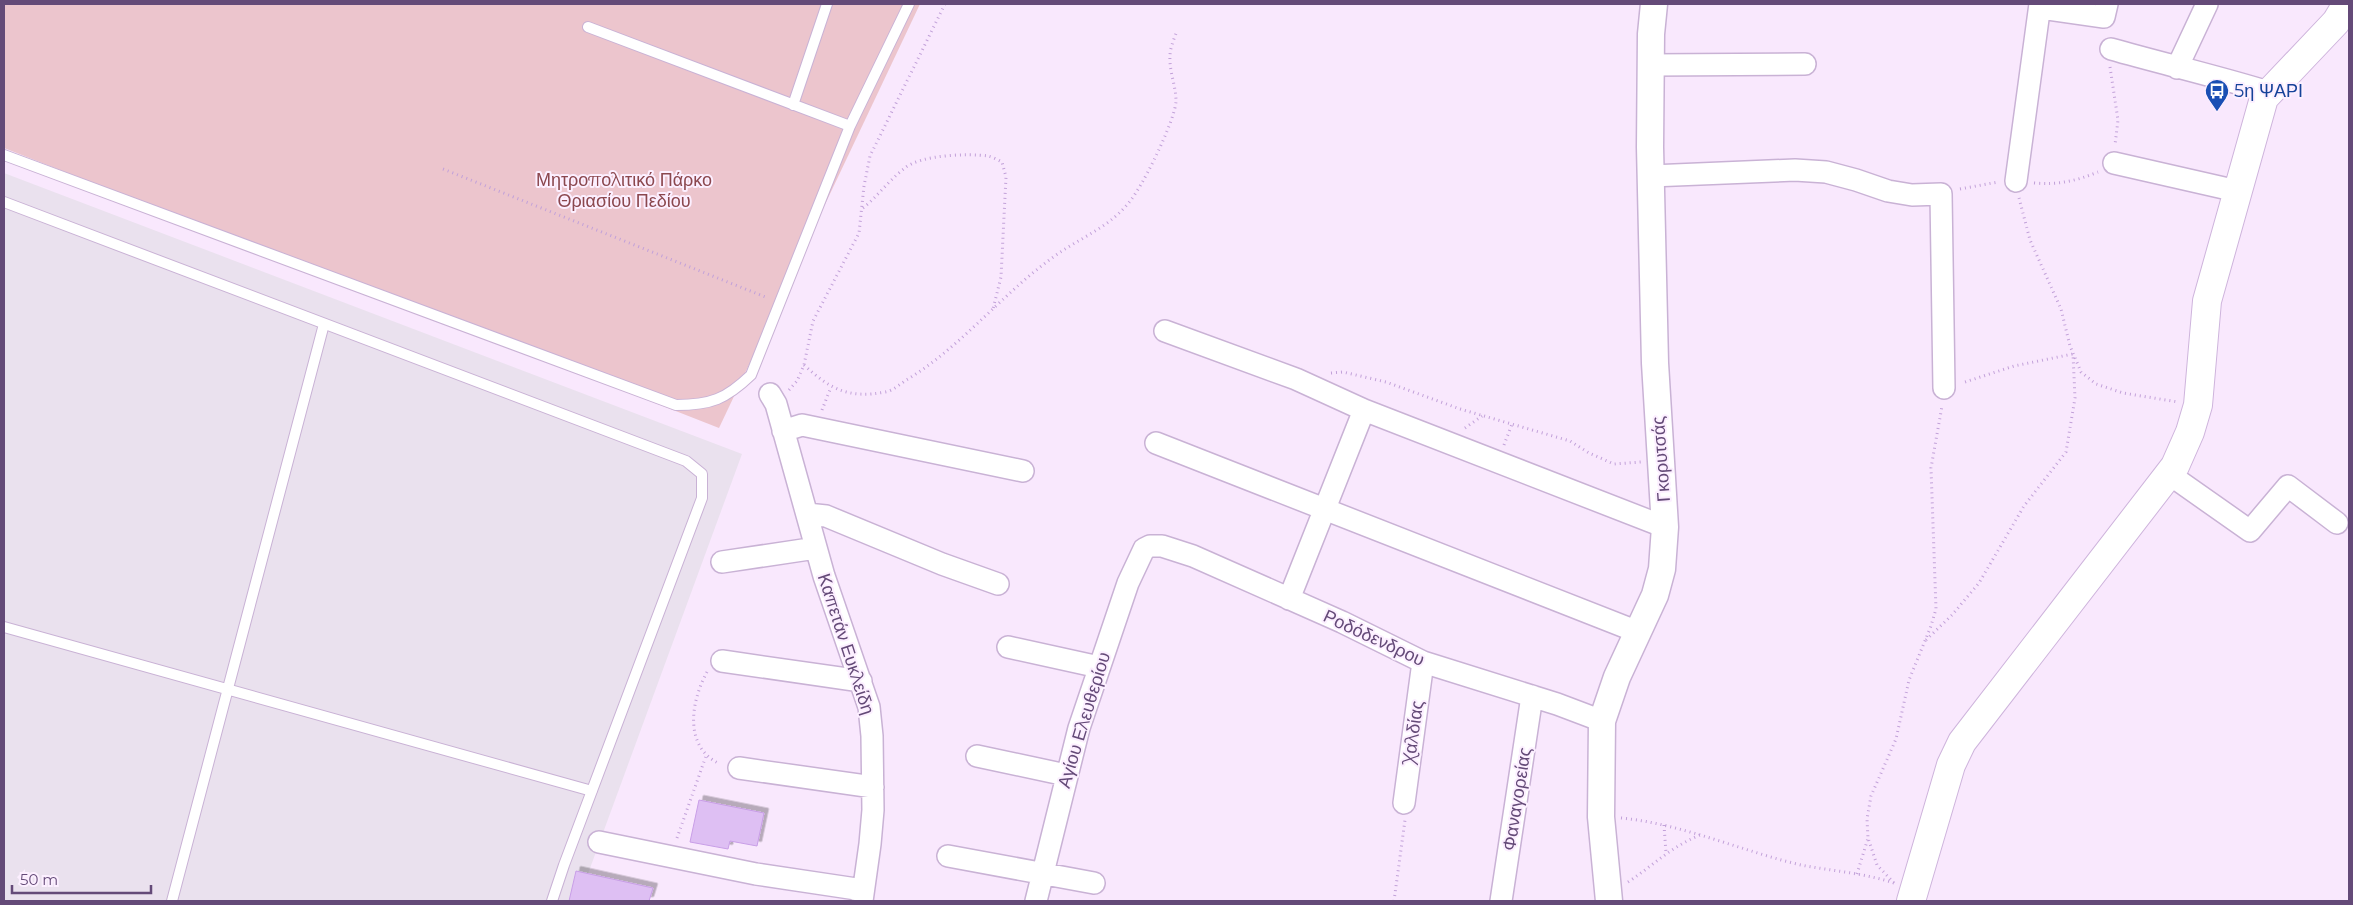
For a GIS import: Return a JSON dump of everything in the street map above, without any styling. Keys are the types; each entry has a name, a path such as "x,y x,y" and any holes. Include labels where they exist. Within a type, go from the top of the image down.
{"main road":[{"path":"1902,891 1951,765 1962,742 2169,474 2183,449 2198,405 2207,301 2264,98 2336,22 2347,4"}],"street":[{"name":"Γκορυτσάς","path":"1609,896 1601,817 1602,721 1617,676 1655,595 1662,569 1664,527 1655,363 1651,176 1651,65 1654,4"},
{"path":"2016,181 2040,6 2104,17 2107,4"},
{"path":"2177,68 2207,4"},
{"path":"2111,49 2177,68 2221,77 2268,92"},
{"path":"1651,65 1806,64"},
{"path":"2114,163 2237,192"},
{"path":"1651,176 1795,170 1826,172 1888,191 1912,195 1941,194 1944,388"},
{"path":"1165,331 1296,379 1364,410 1664,527"},
{"name":"Καπετάν Ευκλείδη","path":"773,399 824,576 869,707 872,736 873,787 870,844 862,895"},
{"path":"1289,599 1364,410"},
{"path":"783,431 802,425 1023,471"},
{"path":"1156,442 1324,510 1638,632"},
{"path":"2169,474 2250,531 2288,486 2337,523"},
{"path":"807,514 826,516 942,564 998,584"},
{"name":"Ροδόδενδρου","path":"1150,546 1162,546 1193,556 1423,662 1532,696 1602,721"},
{"name":"Αγίου Ελευθερίου","path":"1036,901 1079,728 1128,583 1144,549 1150,546"},
{"path":"722,562 816,548"},
{"path":"1008,647 1099,667"},
{"path":"722,661 861,681"},
{"name":"Χαλδίας","path":"1404,803 1423,662"},
{"name":"Φαναγορείας","path":"1501,901 1532,696"},
{"path":"977,756 1066,775"},
{"path":"739,768 873,787"},
{"path":"599,842 862,895"},
{"path":"948,856 1094,883"}],"lane":[{"path":"793,105 827,4"},
{"path":"4,155 676,405 700,405 720,399 737,388 751,375 850,126 909,4"},
{"path":"588,27 850,126"},
{"path":"4,202 686,461 702,474 702,498 552,901"},
{"path":"172,901 324,324"},
{"path":"4,627 592,791"}],"path":[{"path":"773,399 797,381 804,365 813,320 859,233 864,186 870,156 945,4"},
{"path":"804,365 824,384 842,392 865,394 887,392 949,349 1053,257 1098,231 1120,213 1137,192 1156,155 1176,103 1170,57 1177,31"},
{"path":"1941,194 1992,182 2016,181 2052,185 2074,182 2099,172 2114,163 2118,120 2109,64 2111,49"},
{"path":"863,208 876,198 888,183 907,166 932,156 989,156 1002,162 1006,177 1001,278 992,310"},
{"path":"444,169 780,302"},
{"path":"2016,181 2028,233 2061,309 2073,354 2081,372 2096,384 2123,394 2198,405"},
{"path":"1902,891 1876,865 1868,838 1867,819 1871,796 1896,740 1909,680 1926,640 1936,609 1931,468 1944,388 2014,366 2073,354"},
{"path":"1926,640 1952,615 1979,583 2024,506 2066,452 2075,398 2073,354"},
{"path":"1296,379 1343,372 1386,382 1460,409 1570,441 1589,453 1614,464 1633,464 1661,458"},
{"path":"722,661 707,671 700,685 693,720 698,742 706,756 719,764 739,768"},
{"path":"671,856 706,756"},
{"path":"1394,901 1405,829 1404,803"},
{"path":"1601,817 1664,825 1801,864 1872,875 1902,891"},
{"path":"1664,825 1666,853"},
{"path":"1609,896 1646,870 1666,853 1700,835"},
{"path":"1857,874 1868,838"}],"shaded area":[{"path":"4,173 742,454 578,901 4,901"}],"green space":[{"name":"Μητροπολιτικό Πάρκο Θριασίου Πεδίου","path":"4,4 920,4 719,428 4,148"}],"building":[{"path":"699,800 764,813 757,846 730,841 728,849 690,842"},
{"path":"576,871 653,888 649,901 569,901"}],"place":[{"name":"5η ΨΑΡΙ","path":"2217,112"}]}
